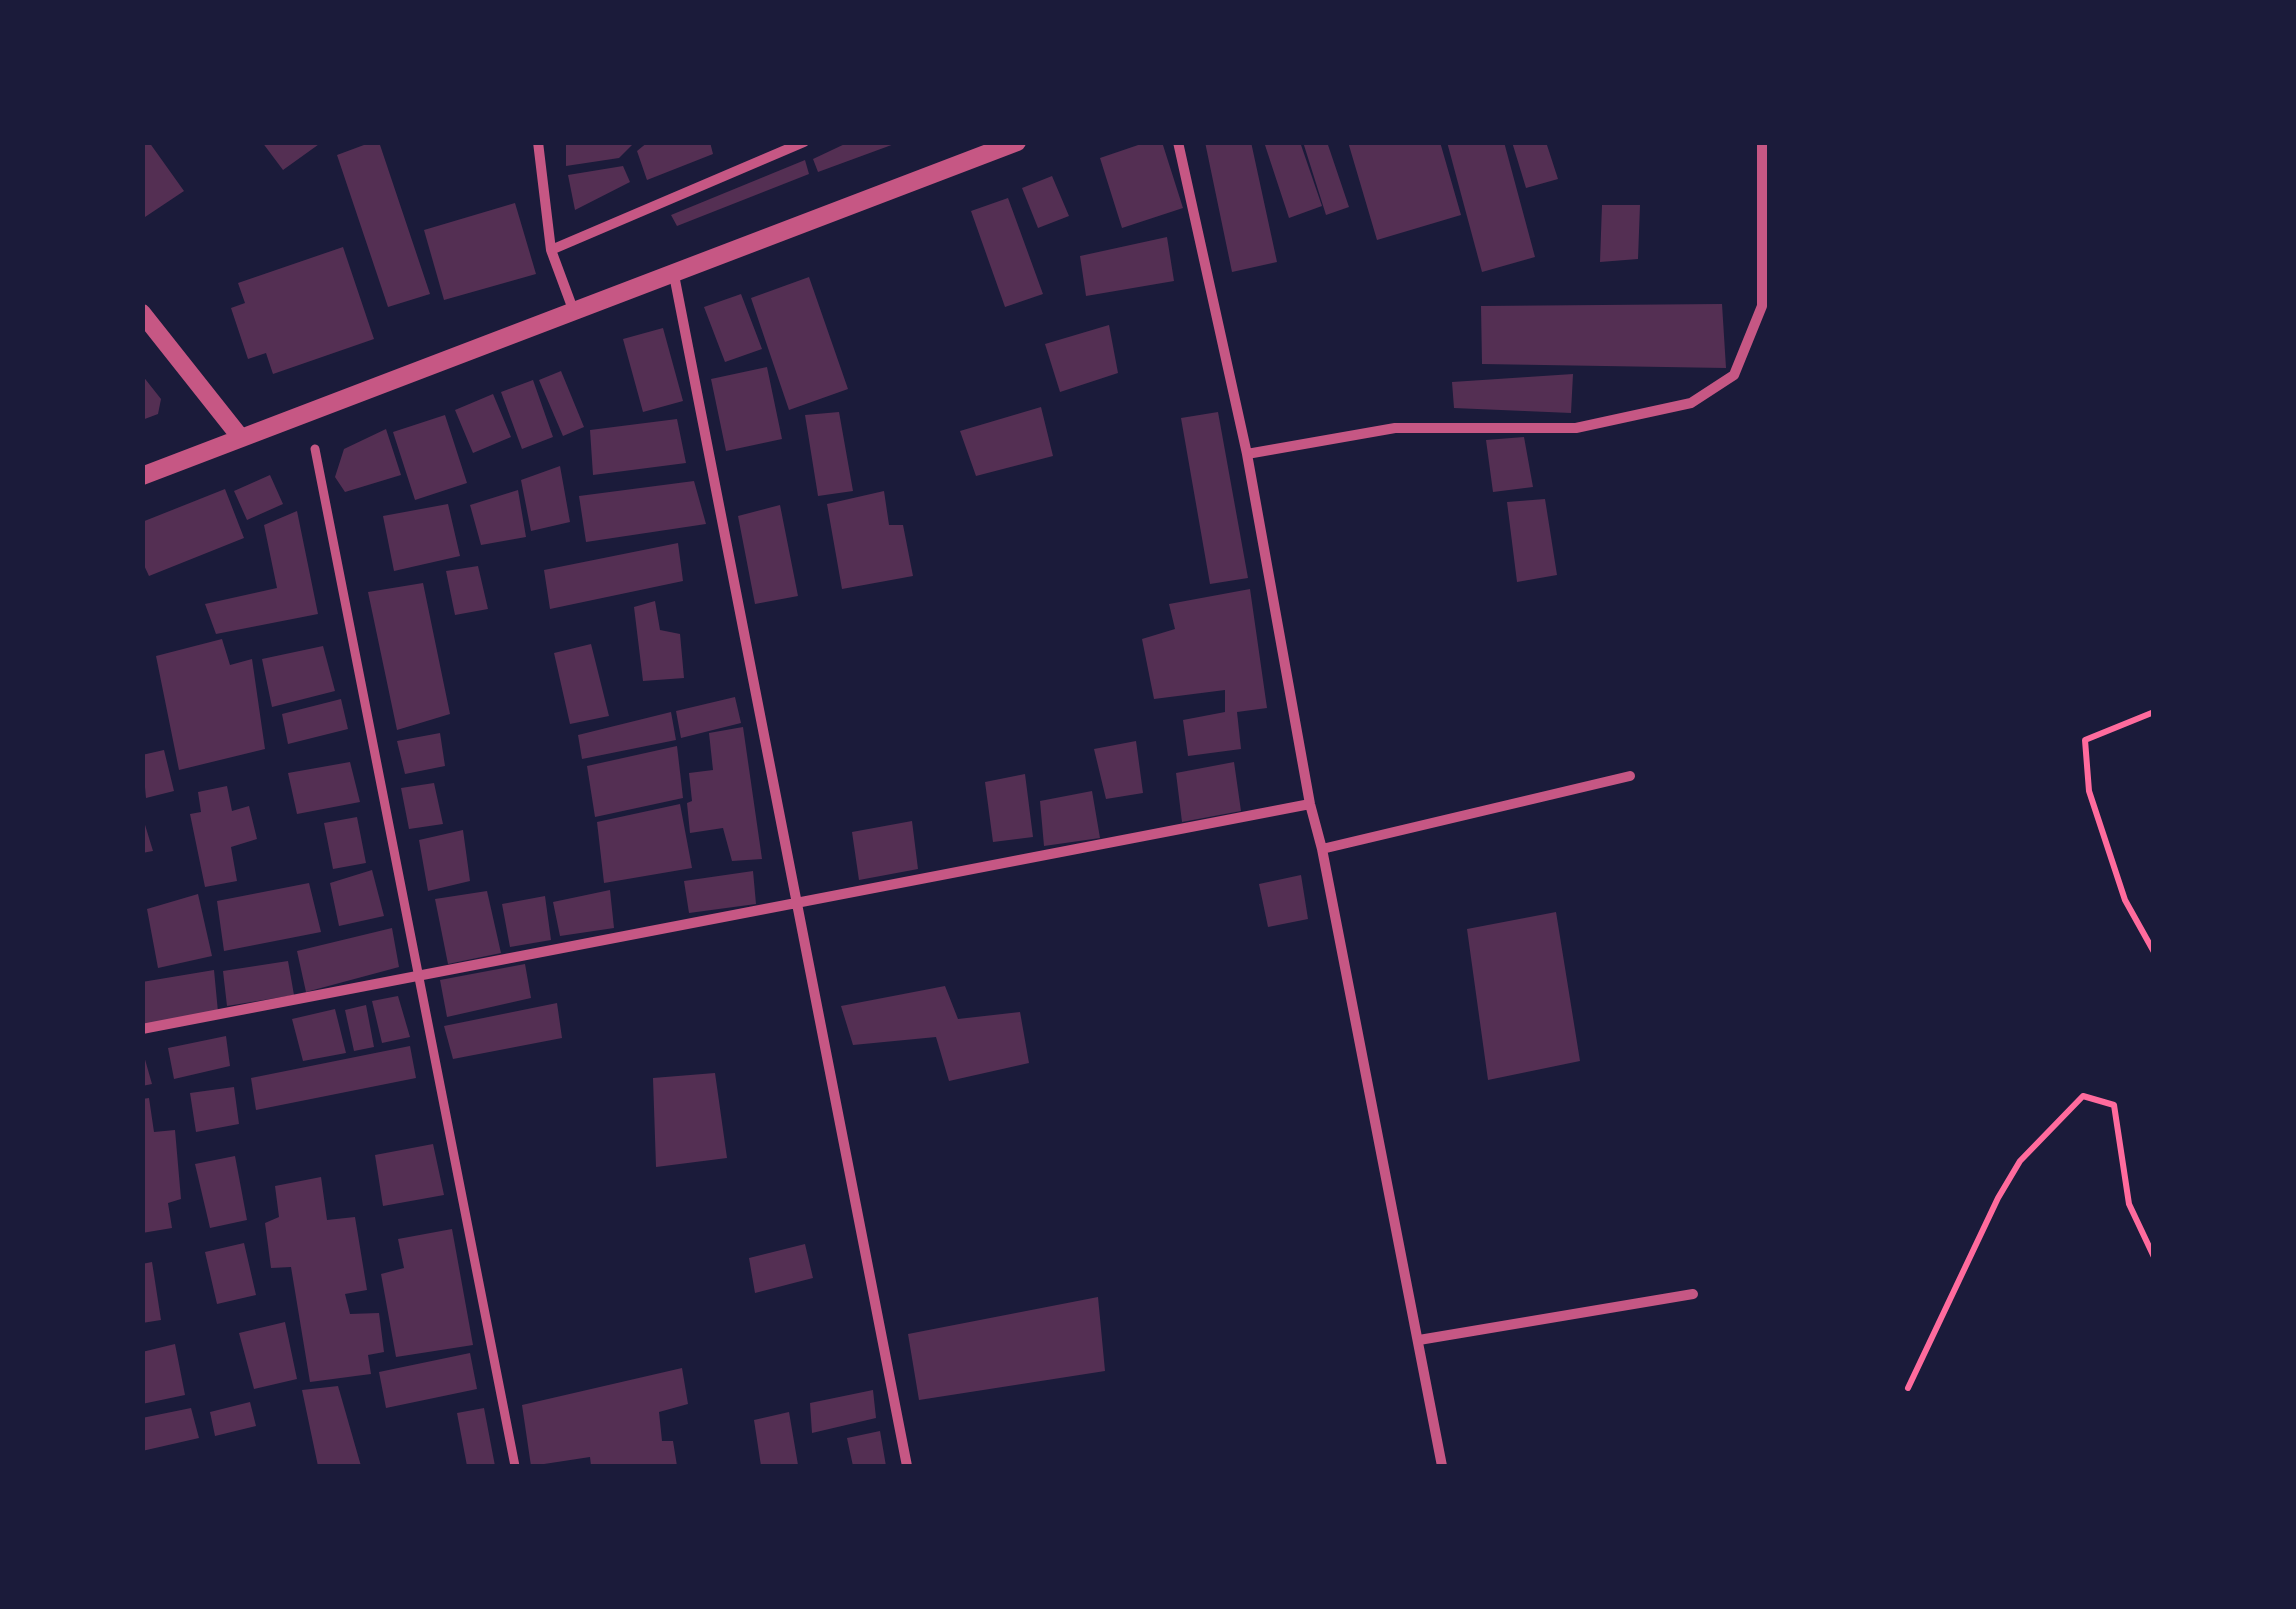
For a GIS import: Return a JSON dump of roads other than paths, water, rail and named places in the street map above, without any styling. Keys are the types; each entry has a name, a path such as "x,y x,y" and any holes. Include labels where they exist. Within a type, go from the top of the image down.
{"street":[{"path":"538,142 552,250 574,312"},
{"path":"552,250 804,142"},
{"path":"142,476 1017,142"},
{"path":"1178,142 1246,454 1310,804 1442,1466"},
{"path":"1246,454 1396,428 1576,428 1691,402 1734,375 1762,306 1762,142"},
{"path":"674,275 908,1466"},
{"path":"142,313 241,438"},
{"path":"316,448 516,1466"},
{"path":"1322,849 1630,776"},
{"path":"142,1029 1310,804"},
{"path":"1419,1340 1693,1294"}]}
